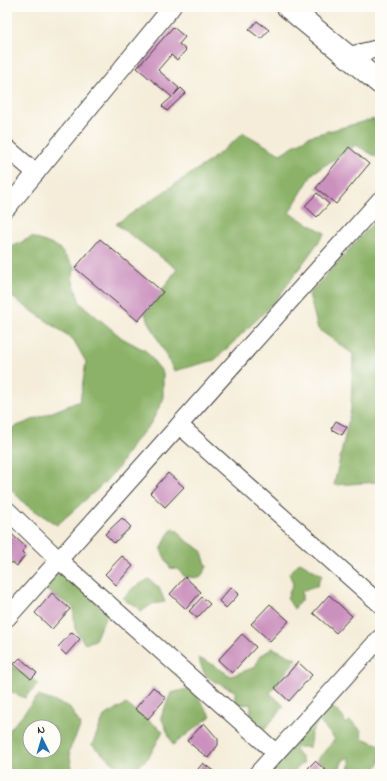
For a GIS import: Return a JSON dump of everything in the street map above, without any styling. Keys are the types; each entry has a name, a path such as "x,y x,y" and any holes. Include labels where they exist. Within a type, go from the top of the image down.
{"street":[{"path":"7,208 172,7"},
{"path":"288,7 380,83"},
{"path":"347,56 380,48"},
{"path":"7,148 36,173"},
{"path":"7,618 380,200"},
{"path":"179,425 380,604"},
{"path":"7,510 59,560 276,753"},
{"path":"257,774 380,638"}],"green space":[{"path":"374,119 380,128 380,159 356,145 313,173 289,213 325,233 274,303 215,360 174,371 145,314 177,269 116,224 211,160 244,133 280,154 310,136"},
{"path":"380,215 380,482 334,485 351,409 353,354 318,329 309,294"},
{"path":"32,237 58,247 75,268 72,278 80,303 122,338 146,351 163,373 163,400 151,423 132,445 118,468 100,487 57,525 26,505 7,485 7,430 80,401 86,362 73,339 9,295 7,290 7,252 9,248"},
{"path":"173,528 178,531 184,539 201,550 207,567 200,578 185,577 177,569 170,568 161,550 167,536"},
{"path":"300,562 322,575 317,586 302,591 302,599 294,609 287,598 293,584 289,573"},
{"path":"55,571 88,592 108,615 95,640 85,644 75,629 73,607 46,590"},
{"path":"149,579 159,588 165,602 152,604 141,612 133,604 127,602 123,598 133,588"},
{"path":"273,648 296,659 270,693 284,706 265,729 250,719 251,704 241,705 235,703 235,691 215,682 205,675 198,658 210,663 231,676 255,667 260,656"},
{"path":"7,663 39,684 25,698 7,690"},
{"path":"191,688 211,716 173,745 161,717 171,693"},
{"path":"38,696 68,706 81,725 69,751 73,774 11,774 7,770 7,733"},
{"path":"126,704 163,731 149,757 129,774 126,774 92,745 104,716"},
{"path":"334,708 344,718 345,724 350,721 361,730 362,738 380,745 380,763 371,774 346,774 350,766 350,757 343,760 337,774 329,774 324,764 317,760 335,739 319,721 311,733 310,747 294,747 304,762 291,774 278,773 271,763 319,709"}],"building":[{"path":"257,21 269,30 261,39 249,30"},
{"path":"173,27 185,37 179,44 186,50 177,60 171,55 158,70 179,88 174,95 181,88 186,93 167,111 162,106 172,97 137,68"},
{"path":"349,147 369,164 336,204 316,188"},
{"path":"317,193 329,204 317,217 305,206"},
{"path":"100,239 163,292 138,321 75,268"},
{"path":"336,421 347,427 342,435 331,429"},
{"path":"168,473 184,487 165,507 150,493"},
{"path":"122,518 131,527 114,543 105,534"},
{"path":"7,530 26,547 22,552 25,555 17,566 12,562 7,568"},
{"path":"122,556 133,566 116,585 105,574"},
{"path":"185,577 201,592 186,609 170,594"},
{"path":"231,587 239,594 226,608 219,601"},
{"path":"52,593 70,609 52,629 35,613"},
{"path":"329,595 352,616 336,633 313,613"},
{"path":"202,597 210,604 197,618 189,611"},
{"path":"270,604 289,621 270,641 251,624"},
{"path":"72,632 80,639 66,655 58,647"},
{"path":"242,634 256,647 232,673 218,660"},
{"path":"20,658 37,673 31,679 14,664"},
{"path":"298,662 312,675 289,701 275,688"},
{"path":"153,687 166,698 148,719 135,709"},
{"path":"204,723 218,739 218,745 208,758 187,741"},
{"path":"315,761 330,774 315,774 308,768"},
{"path":"203,763 217,774 194,774"}]}
